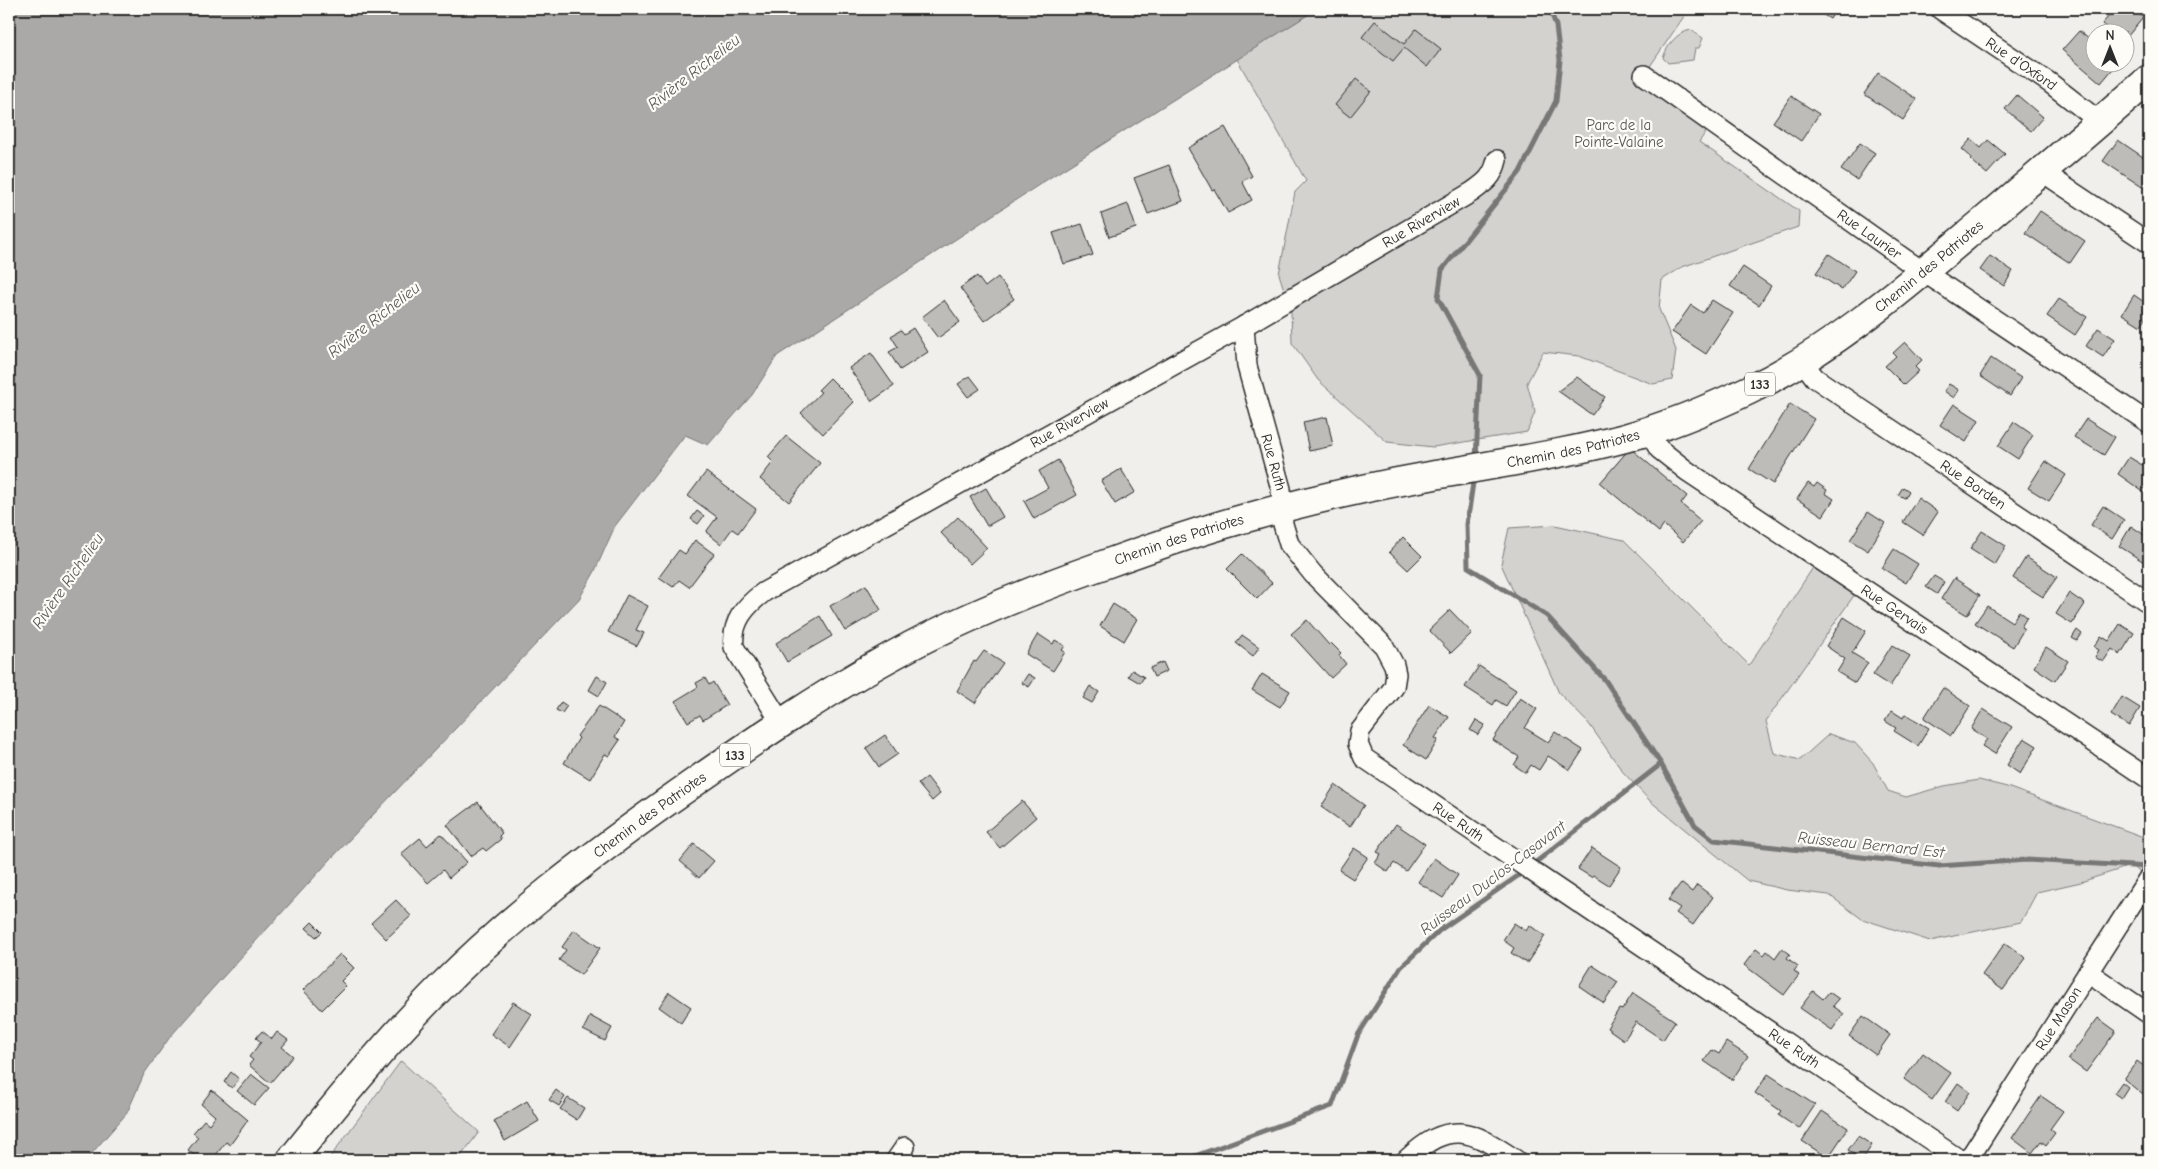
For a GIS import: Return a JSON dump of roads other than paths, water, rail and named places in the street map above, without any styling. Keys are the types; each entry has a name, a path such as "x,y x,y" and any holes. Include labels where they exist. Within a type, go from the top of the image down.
{"main road":[{"name":"Chemin des Patriotes","path":"291,1160 386,1045 444,984 501,930 586,860 716,768 876,665 926,638 1007,601 1183,537 1282,508 1375,486 1588,447 1648,431 1721,403 1802,361 1852,328 1924,272 2149,79"}],"street":[{"name":"Rue d'Oxford","path":"1940,9 2050,83 2100,122"},
{"name":"Rue Laurier","path":"1644,75 1924,272 2149,423"},
{"name":"Rue Riverview","path":"782,724 734,647 733,638 736,626 742,612 751,602 764,592 1244,326 1472,192 1486,182 1494,172 1497,160"},
{"path":"2044,169 2054,179 2149,243"},
{"name":"Rue Ruth","path":"1244,326 1250,382 1281,488 1283,524 1288,544 1307,567 1384,646 1394,665 1396,674 1394,687 1360,731 1358,744 1364,758 1960,1160"},
{"name":"Rue Borden","path":"1802,361 1815,378 2149,603"},
{"name":"Rue Gervais","path":"1648,431 1659,449 1687,471 2149,779"},
{"name":"Rue Mason","path":"1968,1160 2147,881"},
{"path":"2088,972 2149,1014"},
{"path":"1406,1160 1439,1136 1452,1133 1471,1134 1489,1142 1516,1160"}],"water":[{"name":"Rivière Richelieu","path":"16,9 1317,9 1051,177 777,356 752,395 708,445 685,435 615,526 594,573 579,599 330,860 213,988 170,1037 144,1074 127,1113 86,1160 9,1160 9,14"}],"waterway":[{"path":"1476,460 1480,375 1438,298 1442,270 1520,172 1556,101 1560,60 1556,26 1550,9"},
{"name":"Ruisseau Bernard Est","path":"1474,476 1467,524 1468,567 1547,616 1605,680 1661,764 1695,825 1714,840 1939,866 2027,860 2149,867"},
{"name":"Ruisseau Duclos-Casavant","path":"1531,866 1661,764"},
{"name":"Ruisseau Duclos-Casavant","path":"1184,1160 1332,1106 1358,1035 1401,967 1440,930 1525,871"}],"park label":[{"name":"Parc de la Pointe-Valaine","path":"1619,134"}]}
